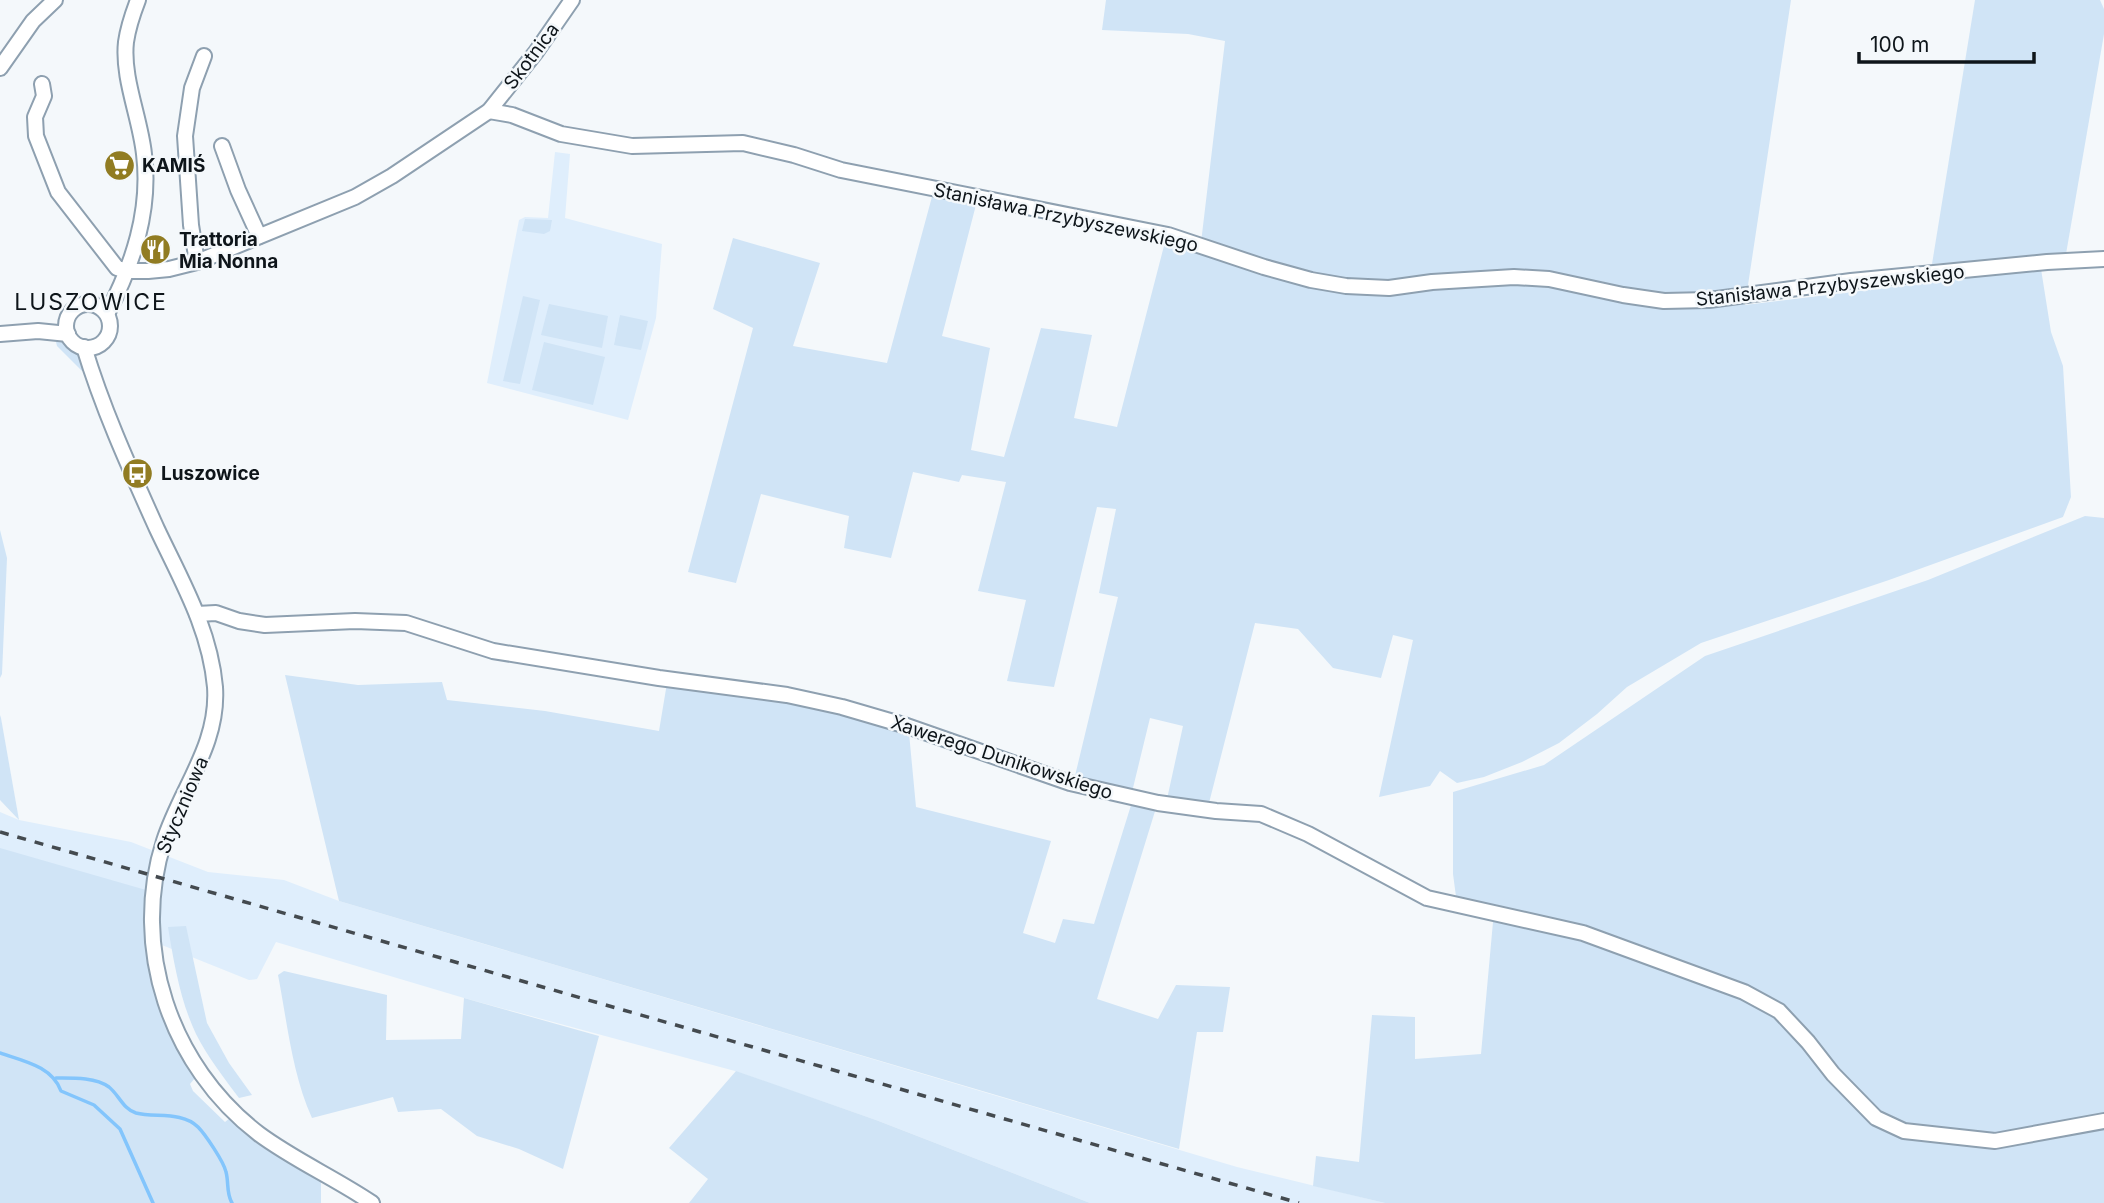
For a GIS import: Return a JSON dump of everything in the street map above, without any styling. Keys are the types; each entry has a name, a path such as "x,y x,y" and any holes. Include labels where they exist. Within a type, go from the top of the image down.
{"street":[{"path":"0,68 33,21 55,0"},
{"path":"124,278 93,304 82,305 73,310 68,327 72,340 90,346 107,338 110,326 107,314 124,278 139,239 144,194 144,156 126,57 128,35 138,0"},
{"name":"Skotnica","path":"124,278 197,262 355,197 434,149 489,111 536,52 572,0"},
{"path":"197,262 191,225 185,136 192,88 204,56"},
{"path":"42,84 44,96 35,117 36,136 58,192 124,278"},
{"name":"Stanisława Przybyszewskiego","path":"489,111 512,115 561,134 632,146 743,143 841,170 1168,235 1264,267 1346,286 1389,288 1432,282 1514,277 1549,279 1664,301 1709,300 1851,281 2104,259"},
{"path":"222,146 259,236"},
{"path":"93,304 107,314"},
{"path":"0,334 68,327"},
{"name":"Styczniowa","path":"90,346 94,376 112,431 197,614 213,672 214,721 201,760 170,825 156,874 152,937 159,984 167,1009 191,1057 224,1102 260,1134 372,1203"},
{"name":"Xawerego Dunikowskiego","path":"197,614 216,613 239,621 265,625 355,621 406,623 493,651 659,678 787,695 842,707 907,726 1070,783 1158,803 1261,814 1308,834 1427,898 1583,933 1744,992 1779,1011 1833,1074 1876,1118 1904,1131 1994,1141 2104,1121"}],"shaded area":[{"path":"1106,0 1791,0 1745,305 2041,269 2051,332 2063,366 2071,497 2063,517 1889,580 1701,643 1627,687 1559,743 1522,762 1484,777 1457,783 1440,771 1430,786 1379,797 1413,640 1393,635 1381,678 1333,668 1298,629 1255,623 1209,803 1167,799 1183,726 1150,718 1132,792 1074,780 1118,597 1099,593 1116,509 1097,507 1054,687 1007,681 1026,600 978,591 1006,482 962,475 959,482 913,472 891,558 844,548 849,516 761,494 736,583 688,572 753,328 713,309 733,238 820,263 793,346 887,363 933,193 977,201 942,336 990,348 971,450 1004,457 1041,328 1092,335 1074,418 1117,427 1165,242 1200,251 1225,41 1188,34 1102,30"},
{"path":"1975,0 2100,0 2104,9 2104,34 2066,254 1932,264"},
{"path":"555,152 570,154 565,218 662,244 656,318 628,420 487,383 519,220 525,217 548,218"},
{"path":"525,219 552,220 550,231 544,234 522,231"},
{"path":"523,296 540,300 520,384 503,381"},
{"path":"549,304 608,316 602,348 541,335"},
{"path":"620,315 648,321 641,350 614,345"},
{"path":"55,338 68,341 76,348 85,371 57,346"},
{"path":"544,342 605,357 593,405 532,390"},
{"path":"2085,516 2104,518 2104,1203 1385,1203 1313,1186 1316,1156 1359,1162 1372,1015 1415,1017 1415,1059 1481,1054 1494,911 1457,904 1453,874 1453,792 1544,765 1705,656 1928,580"},
{"path":"0,530 7,558 0,678"},
{"path":"285,675 358,685 442,682 447,700 545,711 659,731 667,683 782,699 909,733 916,807 1051,841 1023,933 1055,943 1063,919 1094,924 1132,802 1156,808 1097,999 1158,1019 1176,985 1230,987 1223,1032 1197,1032 1179,1149 339,901"},
{"path":"0,715 1,718 19,820 0,800"},
{"path":"0,812 19,820 131,842 208,872 284,880 339,901 1237,1167 1385,1203 1090,1203 876,1120 735,1071 464,998 276,942 257,979 249,980 122,929 0,888"},
{"path":"0,848 146,890 146,931 155,989 167,1027 195,1078 190,1084 193,1091 225,1122 230,1118 262,1142 321,1179 321,1203 0,1203"},
{"path":"186,926 207,1023 229,1063 252,1095 239,1098 205,1050 190,1021 178,981 168,927"},
{"path":"284,971 387,995 386,1040 461,1039 464,998 599,1036 563,1169 519,1149 477,1136 441,1109 398,1112 393,1097 312,1118 291,1047 278,975"},
{"path":"736,1071 876,1120 1090,1203 689,1203 708,1179 669,1148"}],"waterway":[{"path":"0,1053 44,1070 61,1091 94,1105 120,1129 153,1203"},
{"path":"56,1078 97,1081 109,1087 136,1113 176,1117 192,1122 222,1162 232,1203"}],"railway":[{"path":"0,832 1299,1203"}],"place":[{"name":"KAMIŚ","path":"119,165"},
{"name":"Trattoria Mia Nonna","path":"156,250"},
{"name":"Luszowice","path":"138,473"}],"district":[{"name":"LUSZOWICE","path":"91,302"}]}
